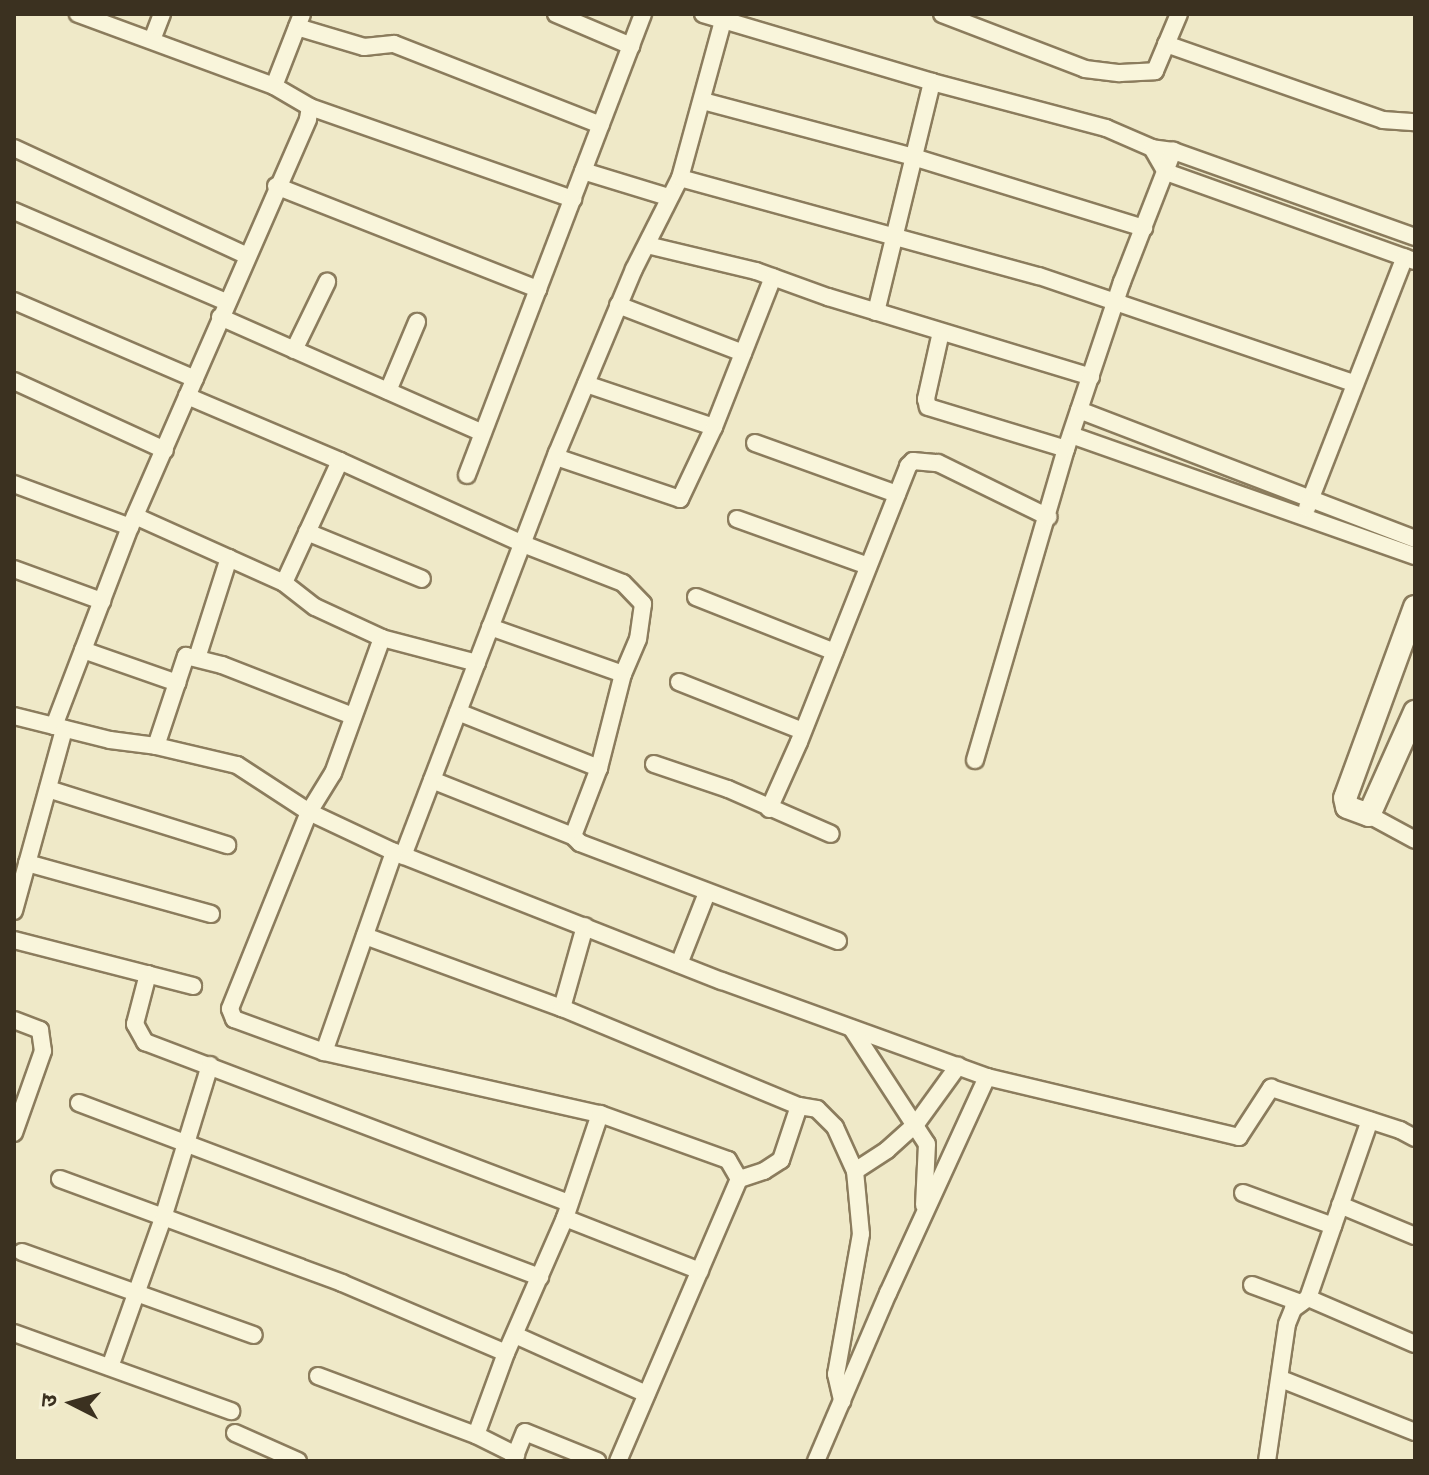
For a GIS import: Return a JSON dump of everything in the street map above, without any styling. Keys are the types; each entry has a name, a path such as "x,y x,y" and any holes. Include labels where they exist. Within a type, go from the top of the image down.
{"street":[{"path":"78,14 274,86 310,107 573,199"},
{"path":"152,40 162,14"},
{"path":"556,14 631,46"},
{"path":"467,475 643,14"},
{"path":"703,14 932,82 1106,128 1152,148 1173,151 1415,237"},
{"path":"942,14 1085,69 1120,73 1155,71 1176,20 1160,14"},
{"path":"324,1052 365,936 432,780 556,457 618,305 668,197 680,178 724,18"},
{"path":"274,86 300,21 364,47 394,44 601,125"},
{"path":"1166,44 1383,120 1415,122"},
{"path":"876,312 892,235 932,82"},
{"path":"703,101 913,157 1144,228"},
{"path":"14,911 48,789 59,728 83,650 132,522 276,186 308,119 310,107"},
{"path":"14,148 246,255"},
{"path":"1152,148 1166,172 1410,259 1354,383 1304,517"},
{"path":"975,760 1079,410 1116,300 1173,151"},
{"path":"583,171 668,197"},
{"path":"680,178 1116,300 1354,383"},
{"path":"276,186 538,289"},
{"path":"14,211 223,310 294,350 483,433"},
{"path":"647,245 773,277 876,312 1091,377"},
{"path":"556,457 680,499 686,494 773,277"},
{"path":"294,350 327,282"},
{"path":"14,301 195,379"},
{"path":"618,305 743,353"},
{"path":"388,391 417,322"},
{"path":"941,332 926,399 928,407 1069,442 1415,556"},
{"path":"14,381 165,450"},
{"path":"586,384 714,427"},
{"path":"187,396 523,544 623,583 643,604 638,639 623,674 599,768 573,836"},
{"path":"1079,410 1415,539"},
{"path":"755,443 897,494"},
{"path":"284,583 340,461"},
{"path":"769,809 908,466 913,461 938,463 1048,517"},
{"path":"14,484 132,522 229,558 284,583 315,607 382,638 477,663"},
{"path":"737,519 868,566"},
{"path":"307,532 422,579"},
{"path":"197,658 229,558"},
{"path":"14,569 102,601"},
{"path":"696,597 835,652"},
{"path":"1415,607 1345,798 1347,807 1369,815 1415,840"},
{"path":"490,627 623,674"},
{"path":"382,638 333,773 309,812 230,1009 234,1019 324,1052 600,1114 728,1160 739,1179"},
{"path":"83,650 177,683"},
{"path":"156,746 186,656 353,716"},
{"path":"679,682 803,731"},
{"path":"458,712 599,768"},
{"path":"1369,815 1408,750 1415,712"},
{"path":"14,716 110,740 156,746 237,765 309,812 399,854 679,964 987,1077 1239,1137 1271,1088 1415,1138"},
{"path":"654,764 728,789 831,834"},
{"path":"432,780 573,836 580,843 838,941"},
{"path":"48,789 227,845"},
{"path":"27,863 211,914"},
{"path":"679,964 707,893"},
{"path":"562,1008 585,926"},
{"path":"365,936 562,1008 799,1106 817,1109 835,1127 855,1171 861,1234 837,1360 836,1374 842,1401"},
{"path":"14,940 193,986"},
{"path":"148,974 135,1024 140,1037 567,1211 700,1271"},
{"path":"14,1020 40,1030 43,1051 14,1130"},
{"path":"852,1029 927,1144 923,1217"},
{"path":"110,1367 163,1218 210,1065"},
{"path":"855,1171 887,1150 916,1124 958,1066"},
{"path":"816,1461 987,1077"},
{"path":"79,1103 540,1277"},
{"path":"618,1461 739,1179 764,1171 781,1160 799,1106"},
{"path":"476,1435 506,1353 567,1211 600,1114"},
{"path":"1267,1461 1287,1324 1293,1309 1305,1300 1370,1120"},
{"path":"60,1179 342,1283 506,1353"},
{"path":"1243,1193 1333,1226"},
{"path":"1340,1205 1415,1236"},
{"path":"22,1252 254,1335"},
{"path":"1252,1285 1305,1300 1415,1344"},
{"path":"14,1333 231,1411"},
{"path":"515,1335 646,1394"},
{"path":"318,1376 476,1435 514,1458 525,1432 597,1461"},
{"path":"1281,1379 1415,1432"},
{"path":"235,1433 298,1461"}]}
